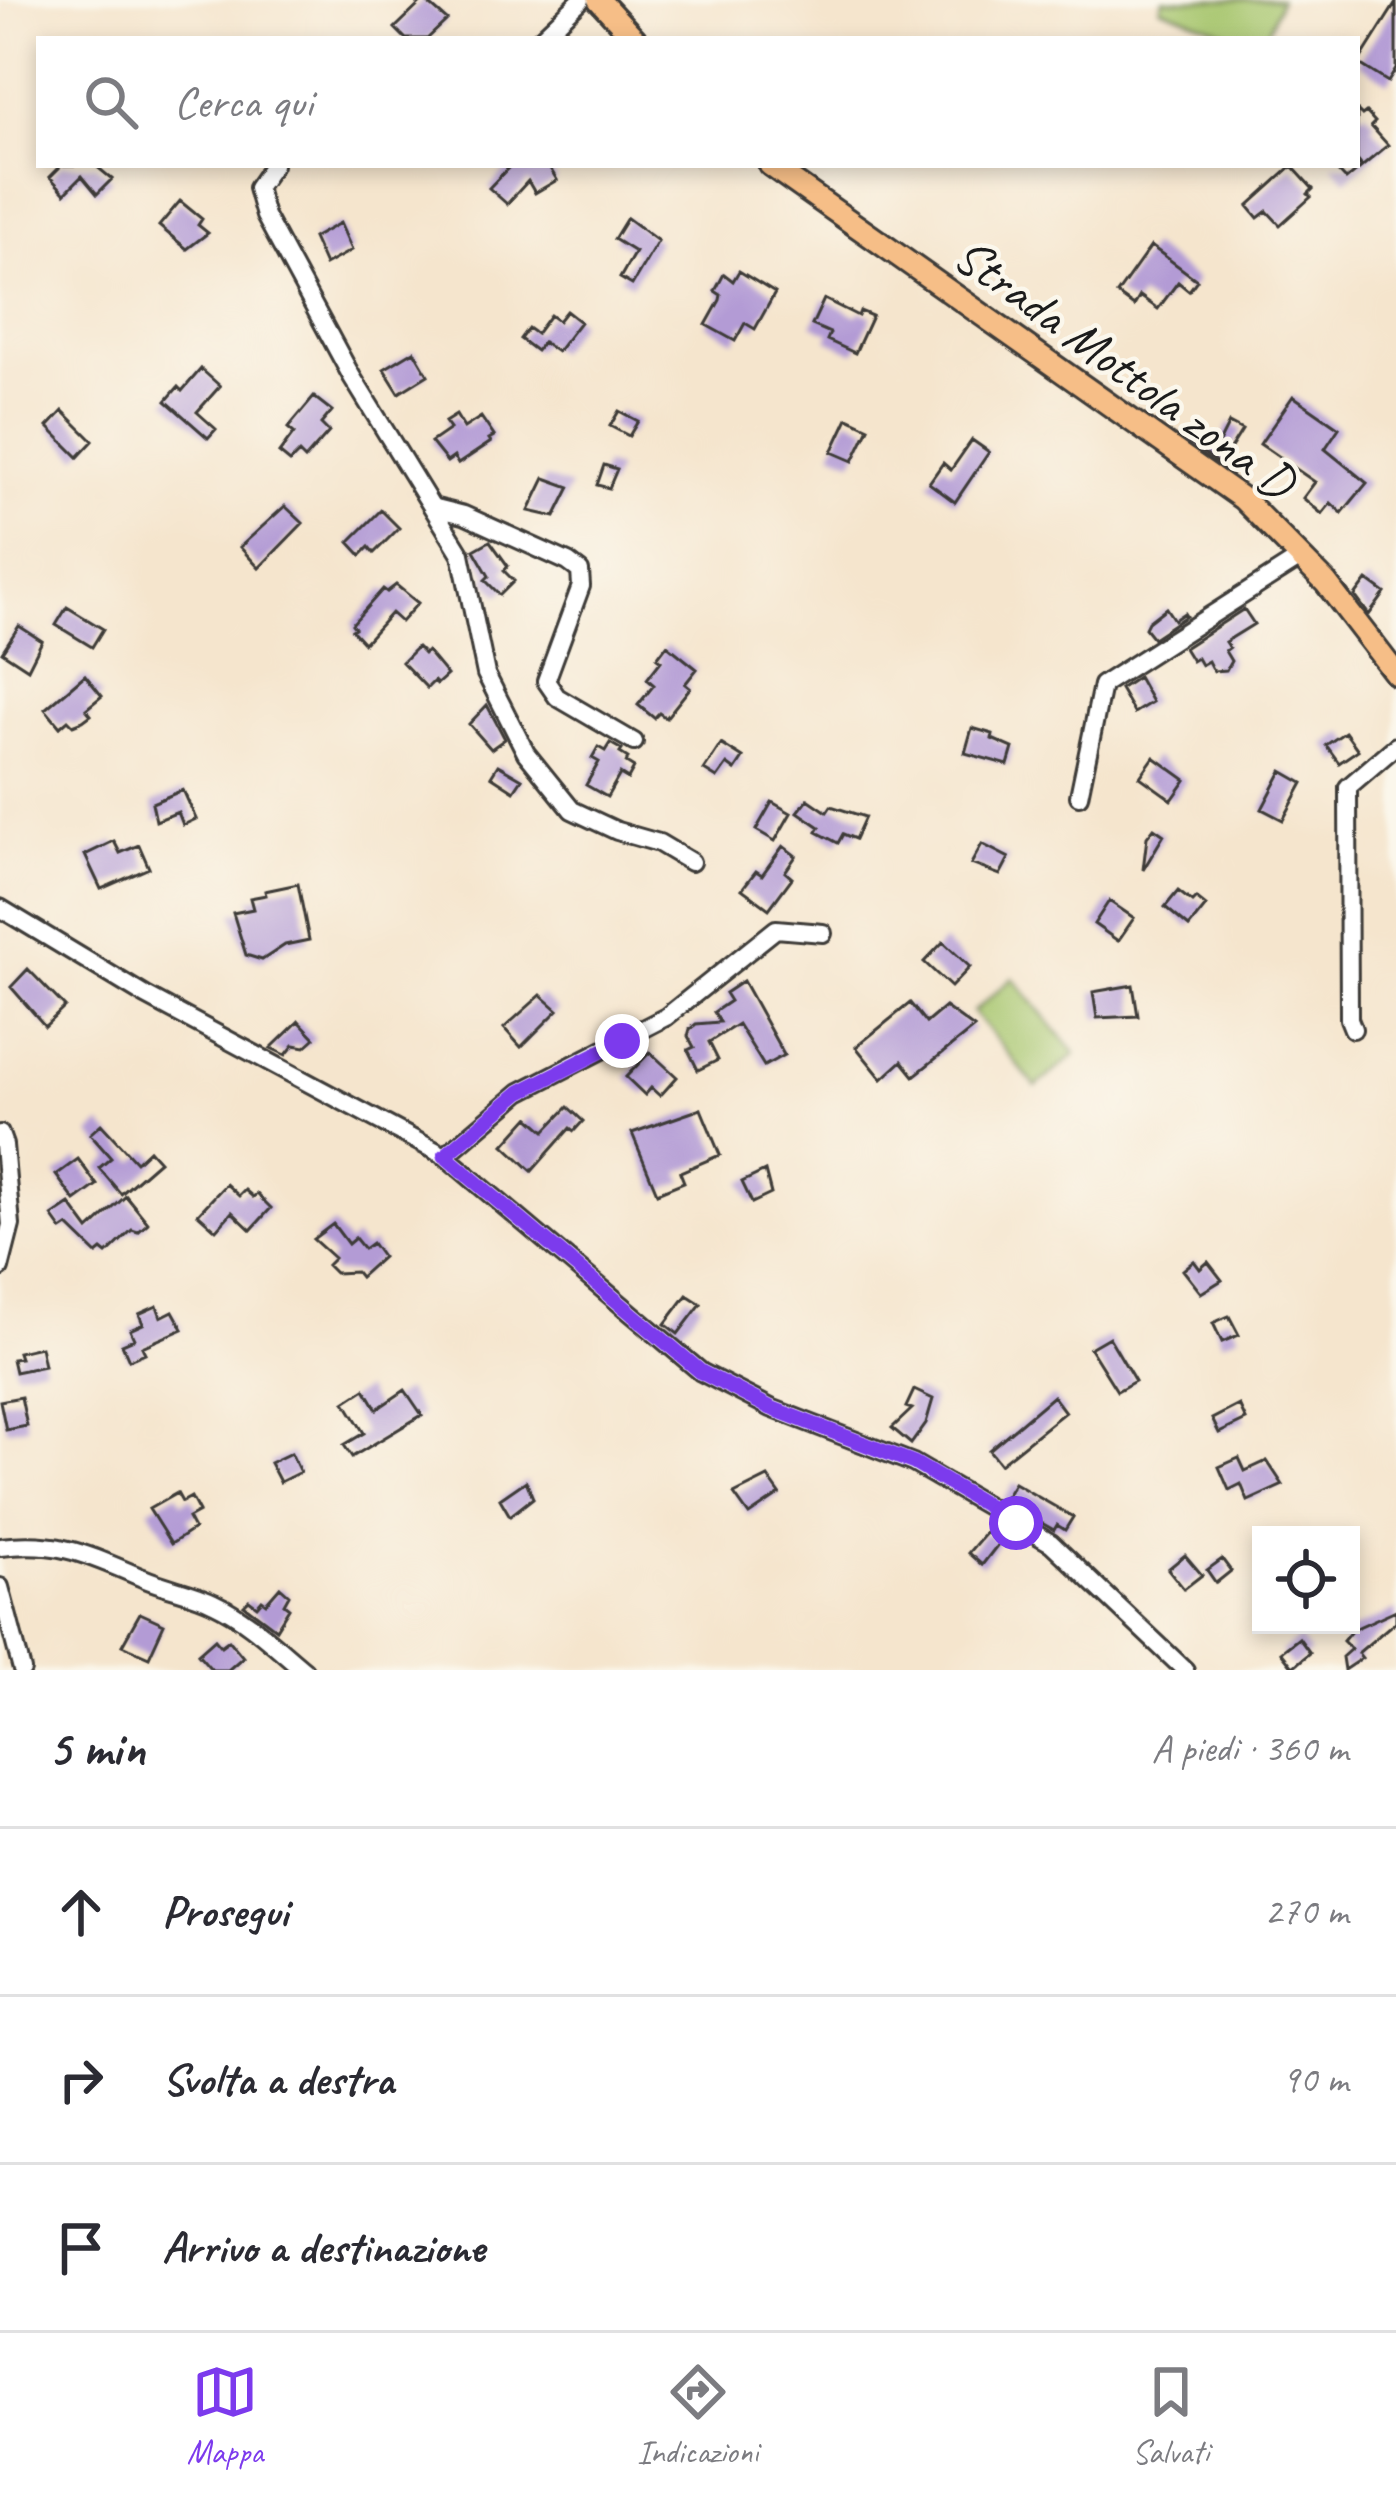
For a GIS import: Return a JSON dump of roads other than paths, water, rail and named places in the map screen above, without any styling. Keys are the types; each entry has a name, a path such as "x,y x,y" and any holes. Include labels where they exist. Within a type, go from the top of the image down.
{"main road":[{"path":"599,0 632,36"},
{"name":"Strada Mottola zona D","path":"774,168 1244,499 1302,557 1396,674"}],"street":[{"path":"543,36 581,0"},
{"path":"271,168 257,188 265,216 352,376 461,554 486,674 526,753 572,810 617,831 659,843 691,862"},
{"path":"436,508 464,514 580,572 581,586 546,681 557,697 634,742"},
{"path":"1078,796 1102,685 1302,557"},
{"path":"1353,1029 1349,1019 1348,787 1396,746"},
{"path":"0,908 146,996 445,1156 701,1372 771,1408 914,1463 1051,1544 1185,1670"},
{"path":"445,1156 520,1092 666,1017 776,929 823,933"},
{"path":"0,1134 11,1225 0,1268"},
{"path":"0,1546 41,1542 97,1557 212,1602 249,1624 304,1670"},
{"path":"0,1587 22,1670"}]}
